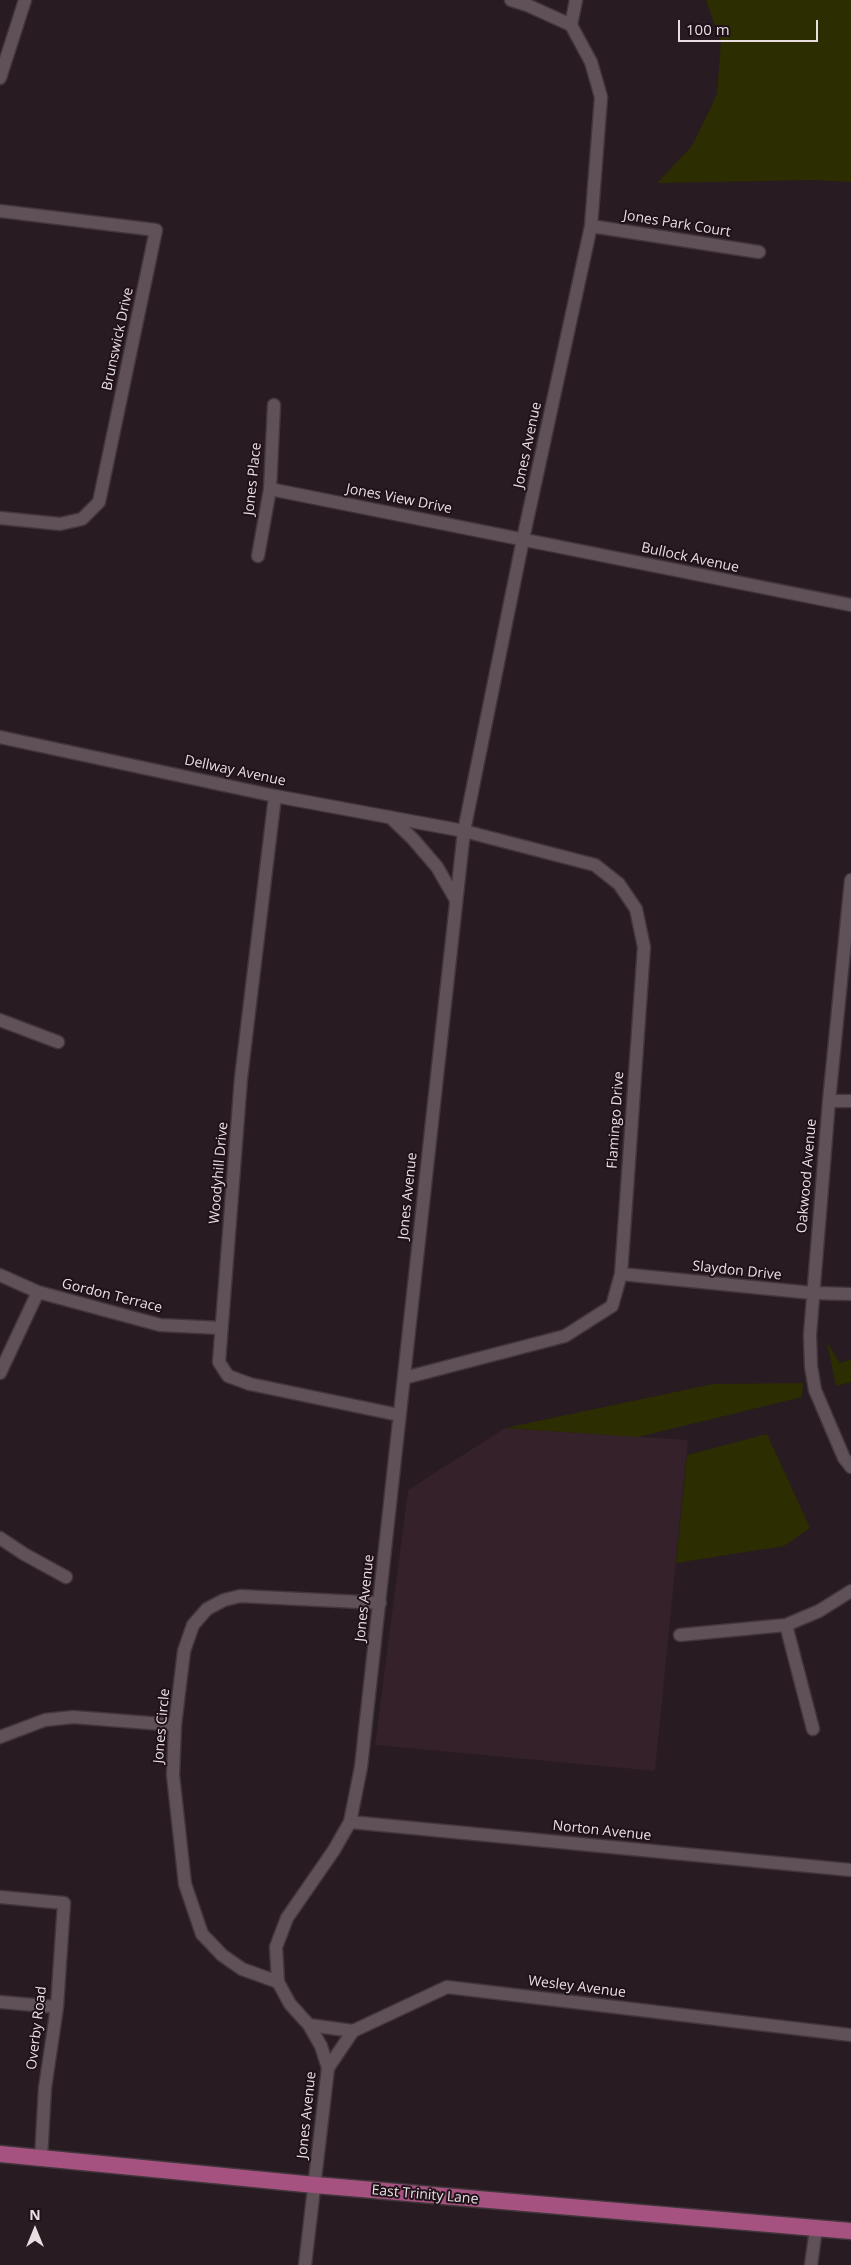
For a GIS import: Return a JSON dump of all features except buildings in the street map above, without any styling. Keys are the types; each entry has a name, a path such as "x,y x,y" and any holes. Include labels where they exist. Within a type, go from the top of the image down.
{"main road":[{"name":"East Trinity Lane","path":"0,2154 315,2185 851,2231"}],"street":[{"path":"0,78 25,0"},
{"path":"510,0 527,5 571,25 576,0"},
{"name":"Jones Avenue","path":"304,2265 328,2068 321,2046 309,2025 290,2004 278,1982 276,1947 287,1918 334,1850 350,1822 361,1767 464,831 523,539 591,226 601,97 591,62 571,25"},
{"name":"Brunswick Drive","path":"0,211 156,230 100,502 82,519 60,524 0,518"},
{"name":"Jones Park Court","path":"591,226 759,252"},
{"name":"Jones Place","path":"258,556 270,489 274,405"},
{"name":"Jones View Drive","path":"270,489 523,539"},
{"name":"Bullock Avenue","path":"523,539 851,605"},
{"name":"Dellway Avenue","path":"0,737 275,796 464,831"},
{"name":"Woodyhill Drive","path":"275,796 241,1078 221,1328 220,1362 228,1376 250,1384 399,1415"},
{"path":"390,817 413,839 437,868 456,900"},
{"name":"Flamingo Drive","path":"404,1378 565,1336 612,1306 621,1274 644,947 636,909 619,884 595,865 464,831"},
{"name":"Oakwood Avenue","path":"851,880 847,970 829,1101 812,1293 810,1342 815,1390 844,1458 851,1467"},
{"path":"0,1020 58,1042"},
{"path":"829,1101 851,1101"},
{"name":"Slaydon Drive","path":"621,1274 812,1293 851,1294"},
{"name":"Gordon Terrace","path":"0,1275 38,1292 160,1325 221,1328"},
{"path":"0,1373 38,1292"},
{"path":"0,1538 24,1554 66,1577"},
{"path":"680,1634 786,1625 819,1611 851,1591"},
{"name":"Jones Circle","path":"278,1982 242,1969 222,1955 202,1934 185,1884 173,1776 184,1651 193,1625 207,1608 224,1600 240,1596 380,1603"},
{"path":"786,1625 813,1729"},
{"path":"0,1737 45,1720 74,1716 176,1725"},
{"name":"Norton Avenue","path":"350,1822 851,1870"},
{"name":"Overby Road","path":"0,1897 64,1903 57,2007 45,2088 41,2158"},
{"name":"Wesley Avenue","path":"353,2031 447,1987 851,2035"},
{"path":"0,2002 57,2007"},
{"path":"309,2025 353,2031 328,2068"},
{"path":"811,2265 816,2229"}],"shaded area":[{"path":"706,0 851,0 851,182 815,180 657,183 692,146 717,94 721,42"},
{"path":"827,1342 840,1363 851,1360 851,1382 836,1386"},
{"path":"803,1383 802,1397 638,1437 505,1428 713,1384"},
{"path":"505,1428 688,1440 655,1771 375,1745 408,1490"},
{"path":"767,1434 810,1528 784,1546 676,1563 687,1455"}]}
